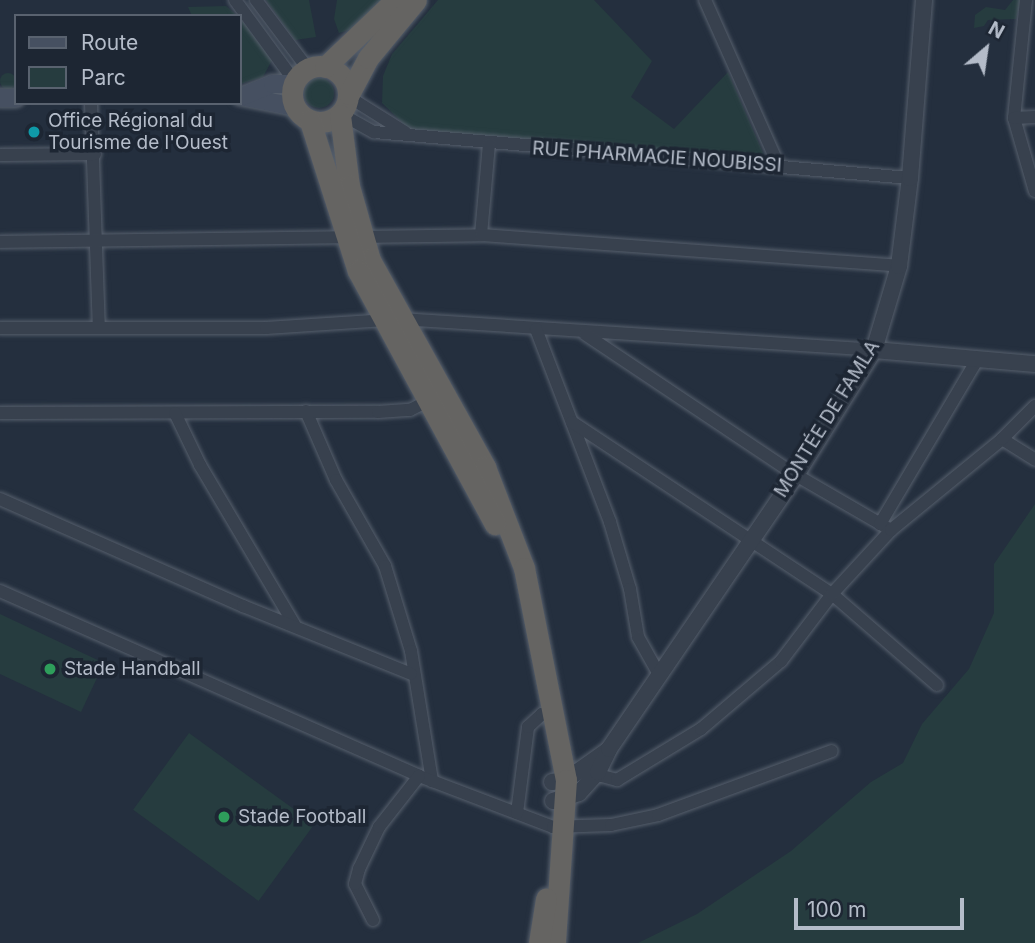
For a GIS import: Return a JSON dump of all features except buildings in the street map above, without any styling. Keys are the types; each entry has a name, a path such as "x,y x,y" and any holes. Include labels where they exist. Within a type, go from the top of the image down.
{"highway":[{"path":"395,0 305,75 303,114 391,320 435,397 485,467 516,540 549,714 559,791 555,943"},
{"path":"303,114 323,123 345,105 368,58 416,0"},
{"path":"305,75 339,73 345,105 353,235"},
{"path":"539,943 558,828"}],"main road":[{"path":"242,96 305,75"},
{"path":"242,96 303,114"}],"street":[{"path":"235,0 305,75"},
{"path":"256,0 305,75"},
{"path":"705,0 779,166"},
{"name":"MONTÉE DE FAMLA","path":"559,791 584,789 595,767 796,475 874,350 899,266 911,178 924,0"},
{"path":"1026,0 1014,118 1035,191"},
{"path":"91,105 96,155 99,327"},
{"name":"RUE PHARMACIE NOUBISSI","path":"345,105 374,132 405,132 489,144 911,178"},
{"name":"RUE PHARMACIE NOUBISSI","path":"345,105 405,132"},
{"path":"1014,118 1035,117"},
{"path":"481,235 489,144"},
{"path":"0,155 96,155"},
{"path":"0,242 481,235 899,266"},
{"path":"0,328 280,327 391,320 874,350 1035,364"},
{"path":"536,329 631,589 638,637 660,676"},
{"path":"585,334 796,475 886,527"},
{"path":"595,767 617,780 701,729 780,661 886,527 977,360"},
{"path":"0,413 398,411 435,397"},
{"path":"886,527 1002,439 1035,406"},
{"path":"306,411 336,480 385,566 411,651 411,674 425,778"},
{"path":"175,413 200,464 294,624"},
{"path":"572,422 832,594 937,685"},
{"path":"1002,439 1035,460"},
{"path":"0,499 243,606 294,624 411,674"},
{"path":"0,592 425,778 558,828 611,825 681,808 832,751"},
{"path":"517,813 528,727 549,714"},
{"path":"373,920 355,884 359,869 379,827 425,778"}],"green space":[{"path":"266,0 309,0 316,37 295,40"},
{"path":"337,0 386,0 352,29 339,33 334,19"},
{"path":"438,0 594,0 652,61 631,97 674,129 728,72 766,160 409,129 382,103 383,76 392,54"},
{"path":"1013,0 1021,0 1016,19 988,20 984,26 974,28 975,15 986,7 1005,10"},
{"path":"226,6 236,14 191,14 188,7"},
{"path":"242,21 272,60 263,77 242,83"},
{"path":"5,74 13,76 14,85 11,88 5,88 1,84 1,78"},
{"path":"319,78 330,82 334,93 330,104 319,108 308,104 304,93 308,82"},
{"path":"1035,504 1035,943 638,943 697,914 791,851 871,782 903,763 922,724 969,669 994,613 994,564"},
{"name":"Stade Handball","path":"0,614 104,663 81,712 0,674"},
{"name":"Stade Football","path":"189,733 314,824 259,901 133,810"}],"place":[{"name":"Office Régional du Tourisme de l'Ouest","path":"34,132"},
{"name":"Stade Handball","path":"50,669"},
{"name":"Stade Football","path":"224,817"}]}
